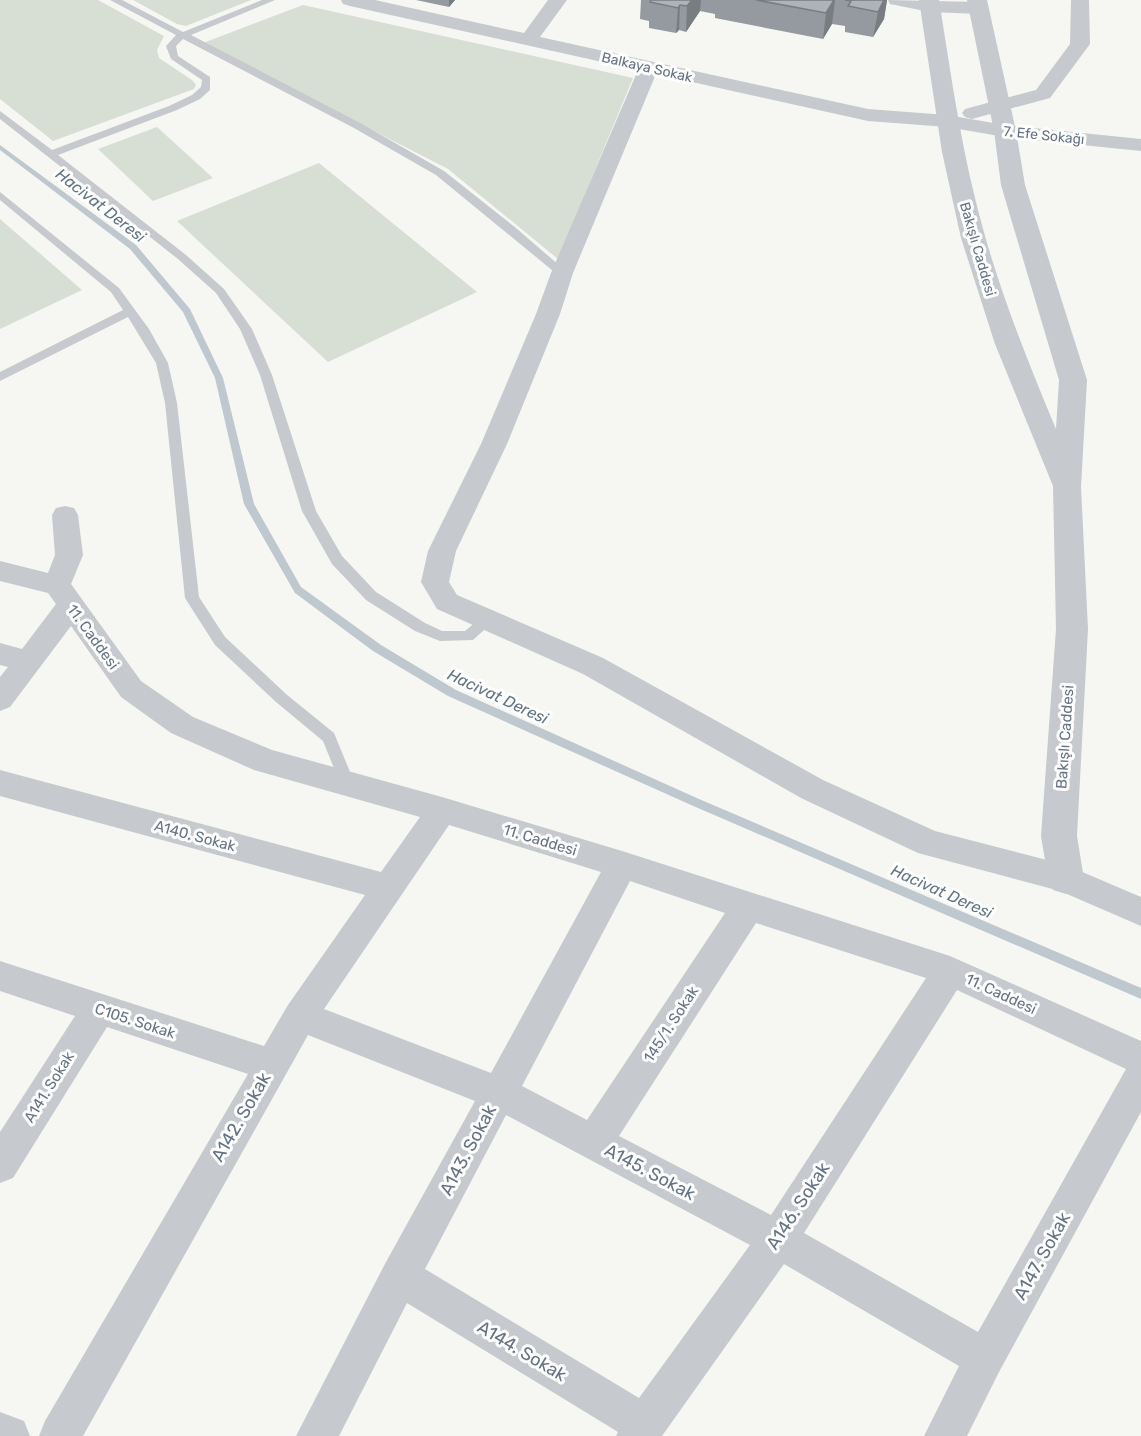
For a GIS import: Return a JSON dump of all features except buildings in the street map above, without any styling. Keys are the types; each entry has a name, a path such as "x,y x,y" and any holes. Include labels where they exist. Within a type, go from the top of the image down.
{"street":[{"name":"Balkaya Sokak","path":"350,0 868,115 947,121"},
{"path":"528,40 558,0"},
{"path":"897,0 978,4"},
{"path":"947,121 1000,104 1043,94 1080,44 1080,0"},
{"name":"Bakışlı Caddesi","path":"929,3 947,121 964,203 1003,333 1066,487"},
{"name":"Bakışlı Caddesi","path":"978,4 1000,104 1014,185 1073,380 1066,487 1072,628 1059,836 1066,879"},
{"path":"649,68 562,273 548,314 494,444 442,551 435,582 447,602 593,666 812,789 928,843 1066,879 1141,912"},
{"name":"7. Efe Sokağı","path":"947,121 1005,131 1141,145"},
{"path":"0,699 14,658 64,596 69,555 65,515"},
{"path":"0,571 64,596"},
{"name":"11. Caddesi","path":"64,596 130,689 182,725 265,761 442,810 622,865 950,971 1141,1058"},
{"name":"A140. Sokak","path":"0,783 390,888"},
{"name":"A142. Sokak","path":"60,1436 300,1016 442,810"},
{"name":"A143. Sokak","path":"317,1436 400,1276 622,865"},
{"name":"145/1. Sokak","path":"594,1142 749,905"},
{"name":"A146. Sokak","path":"640,1431 778,1239 950,971"},
{"name":"C105. Sokak","path":"0,976 271,1065"},
{"name":"A141. Sokak","path":"0,1165 99,1009"},
{"name":"A145. Sokak","path":"300,1016 499,1093 778,1239 985,1358"},
{"name":"A147. Sokak","path":"945,1436 985,1358 1141,1077"},
{"name":"A144. Sokak","path":"400,1276 640,1431"},
{"path":"0,1433 9,1436"}],"lane":[{"path":"115,0 358,126 440,173 562,273"},
{"path":"51,154 173,108 196,97 206,88 207,79 174,57 171,46 181,36 270,0"},
{"path":"0,114 182,257 220,291 246,329 266,375 309,511 337,560 371,596 420,627 440,636 468,636 488,620"},
{"path":"0,195 114,290 130,311 162,363 172,414 192,598 220,641 328,737 347,784"},
{"path":"0,377 130,311"}],"shaded area":[{"path":"0,0 98,0 164,36 157,50 159,58 196,85 194,89 53,141 0,99"},
{"path":"133,0 251,0 186,26 177,24"},
{"path":"303,5 633,78 558,259 448,169 203,43"},
{"path":"157,127 213,178 153,201 98,149"},
{"path":"319,163 477,292 328,362 177,221"},
{"path":"0,219 82,290 0,329"}],"waterway":[{"name":"Hacivat Deresi","path":"0,147 133,247 187,311 219,378 249,504 298,590 377,648 452,693 695,802 1141,994"}]}
